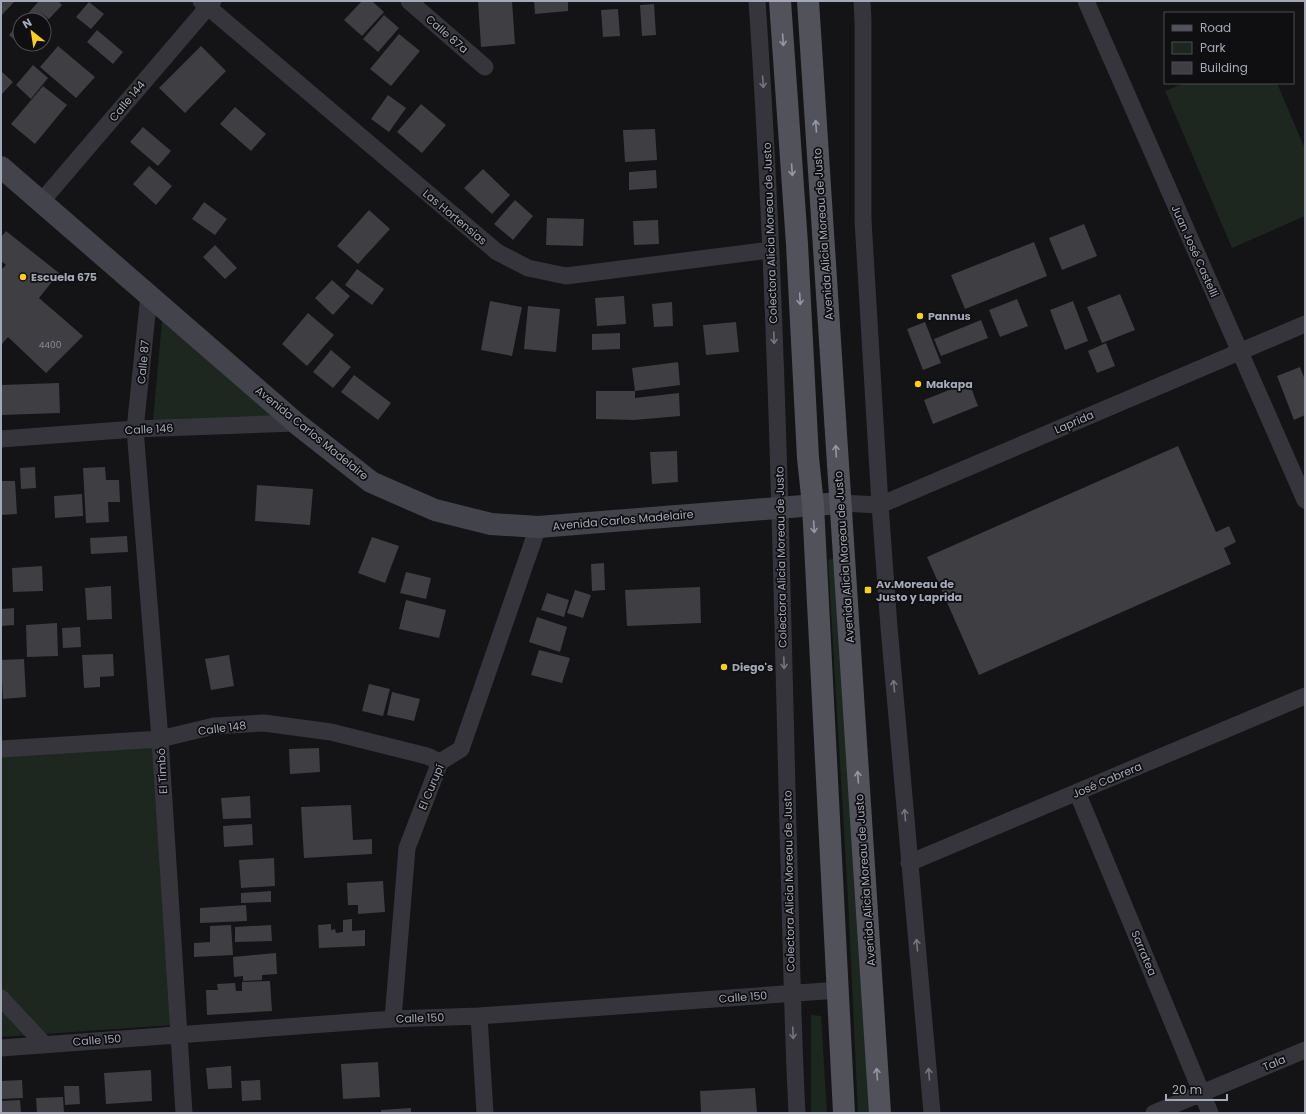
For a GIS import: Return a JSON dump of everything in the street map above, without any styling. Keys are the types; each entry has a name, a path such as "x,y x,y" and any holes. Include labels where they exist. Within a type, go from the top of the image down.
{"main road":[{"path":"780,1 797,244 808,458 813,505 839,990 844,1113"},
{"name":"Avenida Alicia Moreau de Justo","path":"808,1 880,1113"},
{"name":"Avenida Carlos Madelaire","path":"1,167 296,423 371,482 435,510 491,524 538,527 840,503"}],"street":[{"name":"Calle 87a","path":"409,1 485,67"},
{"name":"Colectora Alicia Moreau de Justo","path":"757,1 765,122 780,508 791,994 797,1113"},
{"path":"862,1 863,220 880,505 909,863 932,1113"},
{"name":"Juan José Castelli","path":"1086,1 1305,500"},
{"name":"Las Hortensias","path":"207,3 497,252 528,268 566,276 770,250"},
{"name":"Calle 144","path":"42,202 207,3"},
{"name":"Calle 87","path":"135,429 139,409 149,295"},
{"name":"Laprida","path":"840,503 880,505 1305,324"},
{"name":"Calle 146","path":"1,439 135,429 296,423"},
{"name":"El Timbó","path":"135,429 160,739 184,1113"},
{"name":"El Curupí","path":"393,1019 407,848 440,762 461,749 538,527"},
{"name":"José Cabrera","path":"909,863 1305,696"},
{"name":"Calle 148","path":"1,749 160,739 214,726 264,723 331,732 428,756 440,762"},
{"name":"Sarratea","path":"1077,792 1210,1113"},
{"name":"Calle 150","path":"1,1048 393,1019 479,1016 839,990"},
{"path":"1,998 44,1044"},
{"path":"479,1016 485,1113"},
{"name":"Tala","path":"1154,1113 1305,1050"}],"green space":[{"path":"1182,84 1277,84 1305,149 1305,216 1232,248 1165,91"},
{"path":"163,311 283,418 152,430"},
{"path":"836,558 870,1113 858,1113 848,898 828,560"},
{"path":"155,743 173,1025 1,1037 1,754"},
{"path":"811,1015 821,1016 827,1113 811,1113"}],"building":[{"path":"1,1 14,2 1,16"},
{"path":"39,1 58,1 62,5 52,16 52,12 40,12 38,10 40,12 29,12"},
{"path":"362,1 372,1 384,12 362,36 344,20"},
{"path":"478,1 512,1 515,44 481,47"},
{"path":"534,1 568,1 568,11 535,14"},
{"path":"89,2 104,14 91,29 76,17"},
{"path":"654,4 656,35 642,36 640,5"},
{"path":"618,9 620,36 603,37 601,10"},
{"path":"384,15 399,28 378,52 363,39"},
{"path":"97,30 123,52 113,64 87,42"},
{"path":"399,34 420,51 391,86 370,69"},
{"path":"58,46 95,77 76,98 40,67"},
{"path":"201,46 226,71 185,113 159,88"},
{"path":"33,65 48,78 31,99 16,85"},
{"path":"1,71 13,82 1,95"},
{"path":"43,86 67,105 35,144 11,124"},
{"path":"388,95 406,108 389,132 371,119"},
{"path":"421,104 446,125 422,153 397,132"},
{"path":"235,107 266,134 251,151 220,124"},
{"path":"143,127 171,151 158,166 130,142"},
{"path":"655,129 657,160 625,162 623,130"},
{"path":"149,166 172,186 156,205 133,184"},
{"path":"483,169 510,195 492,214 464,188"},
{"path":"656,170 657,188 629,190 629,172"},
{"path":"515,200 533,216 513,240 494,224"},
{"path":"204,202 227,219 215,235 192,219"},
{"path":"369,210 390,229 358,264 337,246"},
{"path":"547,218 584,219 583,246 546,245"},
{"path":"658,220 659,244 634,245 633,221"},
{"path":"1084,224 1097,256 1062,270 1049,238"},
{"path":"6,231 59,273 39,298 83,336 46,373 8,337 1,345 1,270 6,265 1,261 1,237"},
{"path":"1034,242 1047,276 965,309 951,275"},
{"path":"215,245 237,268 225,279 203,257"},
{"path":"357,269 384,289 372,305 345,285"},
{"path":"332,280 350,296 333,315 315,298"},
{"path":"1120,294 1135,330 1102,343 1087,307"},
{"path":"624,296 626,324 597,326 595,298"},
{"path":"1017,299 1028,326 1000,337 989,310"},
{"path":"490,301 522,307 512,356 481,350"},
{"path":"1073,301 1088,341 1065,350 1050,310"},
{"path":"672,302 673,326 654,327 652,304"},
{"path":"528,306 560,309 556,352 524,349"},
{"path":"308,313 334,335 307,366 282,344"},
{"path":"981,320 988,338 941,356 934,339"},
{"path":"736,322 739,352 706,355 703,325"},
{"path":"925,322 941,363 923,370 907,329"},
{"path":"620,333 620,349 592,350 592,334"},
{"path":"1106,343 1115,366 1097,373 1088,351"},
{"path":"331,350 351,367 333,388 313,372"},
{"path":"678,362 680,385 635,391 632,368"},
{"path":"1300,367 1305,380 1305,415 1294,420 1277,376"},
{"path":"354,375 391,403 378,420 341,392"},
{"path":"969,382 978,406 933,424 924,400"},
{"path":"59,383 60,413 1,415 1,385"},
{"path":"596,391 635,391 635,398 679,393 680,416 634,420 596,419"},
{"path":"1178,446 1216,532 1229,526 1236,542 1224,548 1231,564 979,675 927,557"},
{"path":"677,451 678,482 652,484 650,452"},
{"path":"35,467 36,488 21,489 20,468"},
{"path":"105,467 106,480 119,480 120,502 108,502 109,522 86,523 83,468"},
{"path":"1,481 15,481 17,514 1,515"},
{"path":"257,485 313,489 310,525 255,521"},
{"path":"82,494 83,516 55,518 54,496"},
{"path":"127,536 128,552 91,554 90,538"},
{"path":"372,537 399,546 385,583 358,573"},
{"path":"604,563 605,590 592,591 591,564"},
{"path":"42,566 43,591 13,592 12,568"},
{"path":"406,572 431,578 426,599 400,593"},
{"path":"111,586 112,619 87,620 85,588"},
{"path":"700,587 701,623 627,626 625,590"},
{"path":"575,590 591,595 583,618 567,613"},
{"path":"547,593 569,600 564,617 541,610"},
{"path":"406,600 446,610 439,638 399,629"},
{"path":"14,608 14,625 1,626 1,609"},
{"path":"537,617 567,627 560,652 529,642"},
{"path":"57,623 58,656 27,657 26,625"},
{"path":"80,627 81,647 63,648 62,628"},
{"path":"539,650 570,658 562,683 531,675"},
{"path":"113,654 114,676 100,677 100,687 84,688 82,655"},
{"path":"229,655 234,686 211,690 205,659"},
{"path":"24,659 26,697 3,699 1,660"},
{"path":"369,684 390,689 383,716 362,711"},
{"path":"392,692 420,699 414,721 387,715"},
{"path":"319,748 320,772 290,774 289,749"},
{"path":"250,796 251,818 223,819 221,798"},
{"path":"351,805 353,840 372,839 372,854 304,858 301,807"},
{"path":"252,824 253,845 224,847 223,826"},
{"path":"274,858 275,886 241,888 239,860"},
{"path":"383,881 385,912 358,914 358,905 348,905 347,883"},
{"path":"271,891 271,902 241,903 241,893"},
{"path":"246,905 247,921 200,923 200,908"},
{"path":"352,919 352,931 365,930 365,946 319,948 318,925 331,924 331,930 335,929 336,933 343,932 343,920"},
{"path":"231,925 233,955 194,957 194,943 210,942 210,926"},
{"path":"271,925 272,941 235,942 235,927"},
{"path":"276,953 277,974 262,975 262,980 243,981 243,976 234,977 233,957"},
{"path":"270,981 272,1011 207,1015 206,990 218,990 217,984 235,983 236,991 242,991 242,982"},
{"path":"378,1062 380,1097 343,1099 341,1064"},
{"path":"231,1066 232,1088 208,1089 206,1068"},
{"path":"151,1070 152,1101 106,1104 104,1073"},
{"path":"22,1080 23,1098 1,1099 1,1081"},
{"path":"260,1080 261,1100 242,1101 241,1081"},
{"path":"64,1086 79,1086 80,1104 65,1105"},
{"path":"755,1088 757,1113 701,1113 700,1091"},
{"path":"63,1097 64,1113 37,1113 36,1098"},
{"path":"20,1100 21,1113 1,1113 1,1101"},
{"path":"411,1108 411,1113 381,1113 381,1110"}],"place":[{"name":"Escuela 675","path":"23,277"},
{"name":"Pannus","path":"920,316"},
{"name":"Makapa","path":"918,384"},
{"name":"Av.Moreau de Justo y Laprida","path":"868,590"},
{"name":"Diego's","path":"724,667"}]}
